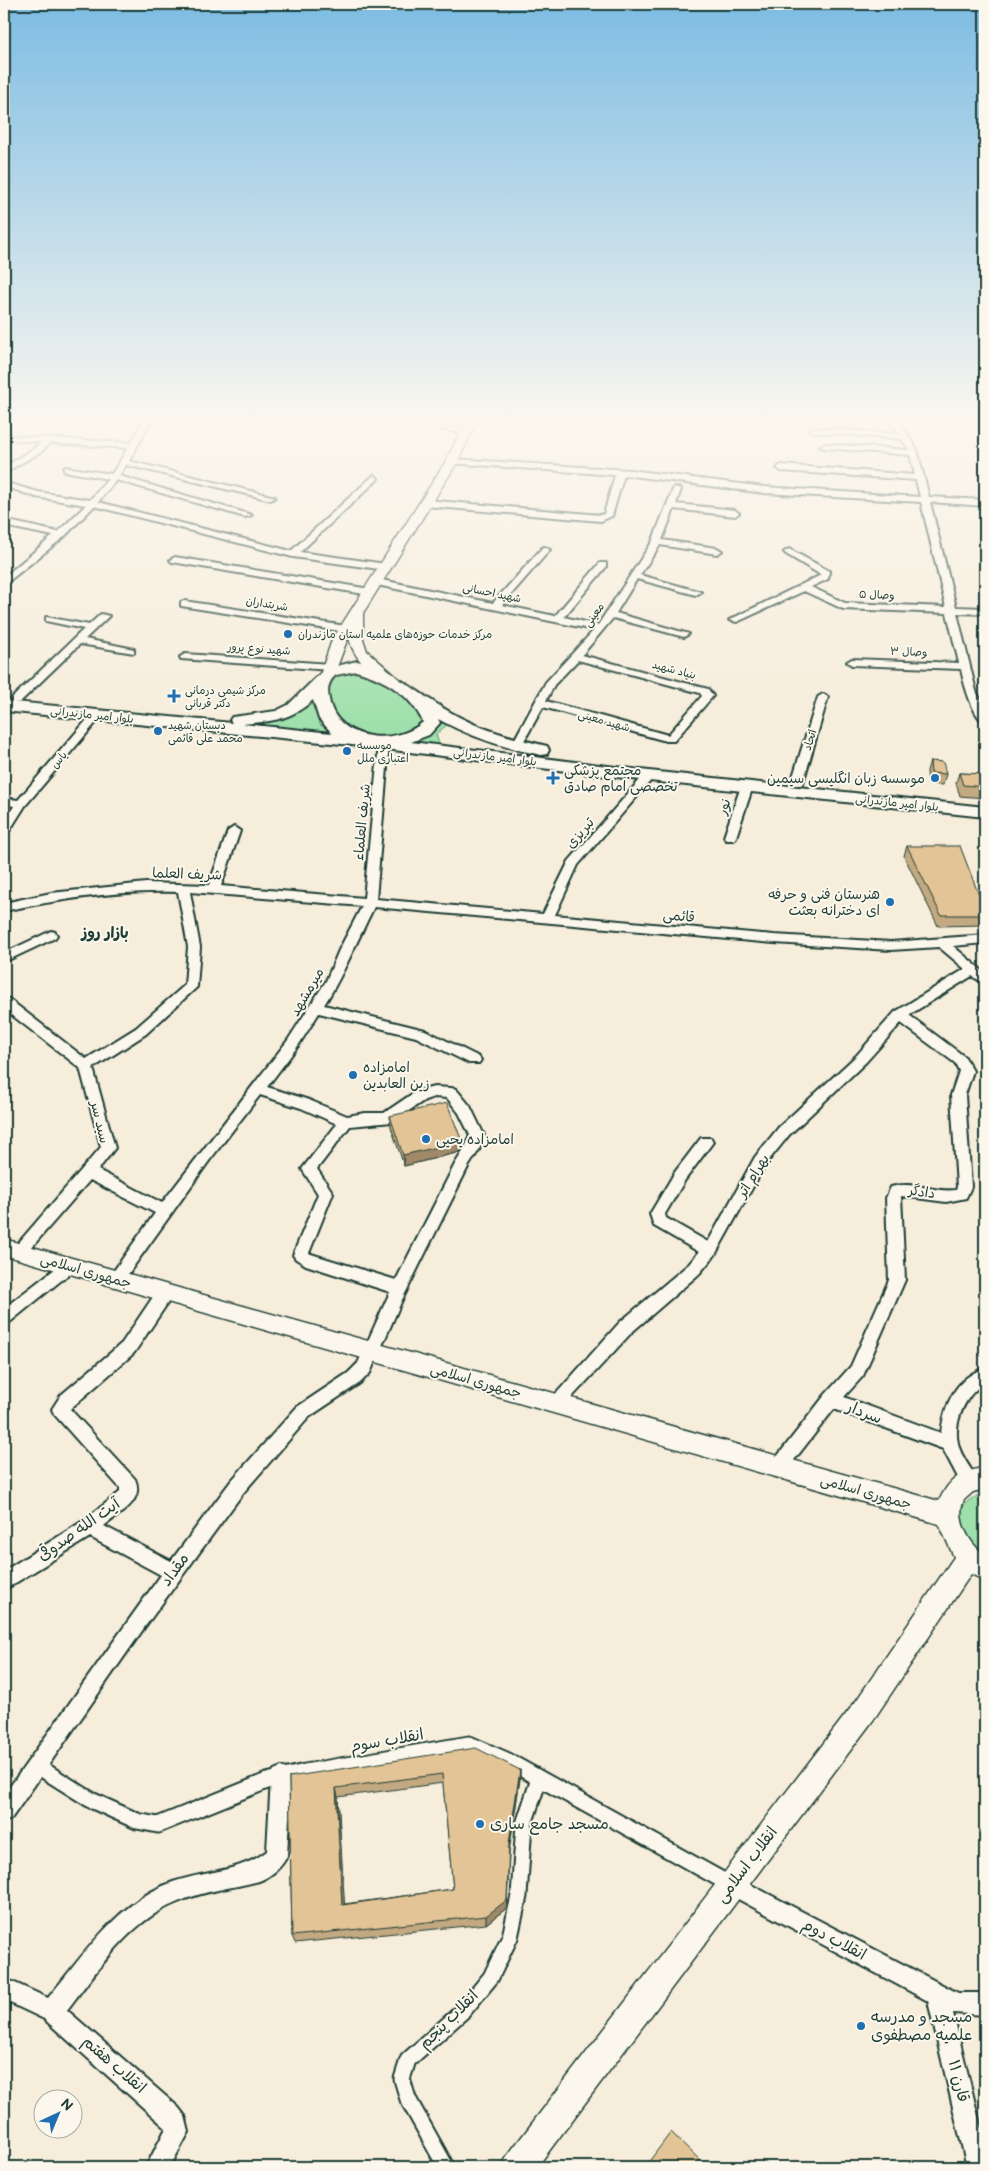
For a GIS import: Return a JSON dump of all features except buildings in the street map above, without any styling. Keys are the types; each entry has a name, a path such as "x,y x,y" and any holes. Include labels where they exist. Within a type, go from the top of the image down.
{"main road":[{"path":"357,614 356,639 358,646 369,663 414,696 428,711 432,723 418,736 366,742 340,731 325,718 320,709 319,690 346,629 413,522"},
{"path":"337,647 338,651 350,655 356,653 358,646"},
{"path":"327,674 343,668 357,666 372,670 393,680"},
{"name":"بلوار امیر مازندرانی","path":"8,702 250,720 280,715 294,708 327,674"},
{"name":"بلوار امیر مازندرانی","path":"414,696 459,724 516,746 651,767 985,803"},
{"name":"بلوار امیر مازندرانی","path":"8,702 96,716 366,742 649,776 985,812"},
{"path":"466,754 451,749 442,744 440,740 448,732 454,731 492,738"},
{"name":"جمهوری اسلامی","path":"11,1250 948,1515"},
{"path":"976,1563 953,1537 948,1515 951,1501 958,1490 977,1480"},
{"name":"انقلاب اسلامی","path":"518,2167 976,1563"}],"street":[{"path":"4,582 74,522"},
{"path":"163,522 293,554 386,567"},
{"path":"293,554 327,522"},
{"name":"معینی","path":"516,746 550,684 601,628 657,542 665,522"},
{"path":"931,522 971,691 985,719"},
{"path":"4,523 61,535"},
{"path":"657,542 717,551"},
{"path":"496,606 545,550"},
{"path":"734,620 806,588 825,576 826,573 788,552"},
{"name":"شهید احسانی","path":"175,560 374,587 496,606 601,628"},
{"path":"556,619 603,565"},
{"path":"635,576 696,592"},
{"name":"وصال ۵","path":"806,588 843,606 985,611"},
{"name":"شربتداران","path":"184,604 346,629"},
{"path":"610,614 684,634"},
{"path":"8,702 104,616"},
{"path":"49,619 91,628"},
{"path":"78,641 130,651"},
{"name":"بنیاد شهید","path":"575,656 707,693 708,696 670,739"},
{"name":"شهید نوع پرور","path":"185,657 327,674"},
{"name":"وصال ۳","path":"852,662 965,666"},
{"name":"اتحاد","path":"798,783 823,697"},
{"name":"شهید معینی","path":"540,703 670,739"},
{"name":"یاس","path":"4,830 21,804 96,716"},
{"name":"شریف العلماء","path":"370,903 384,744"},
{"name":"تبریزی","path":"548,919 573,864 649,776"},
{"name":"نور","path":"730,837 747,786"},
{"path":"4,801 21,804"},
{"path":"214,889 234,831"},
{"name":"شریف العلما","path":"4,907 51,897 146,887 214,889 370,903"},
{"path":"4,1002 86,1066 141,1031 191,987 194,947 183,889"},
{"name":"قائمی","path":"370,903 784,940 892,946 985,939"},
{"name":"میرمشهد","path":"116,1279 204,1157 259,1089 318,1008 332,982 360,918 370,903"},
{"path":"4,958 51,935"},
{"path":"941,942 985,980"},
{"name":"بهرام اتر","path":"555,1404 626,1327 694,1269 716,1244 760,1161 784,1131 861,1059 900,1014 973,970"},
{"path":"318,1008 420,1033 474,1060"},
{"name":"دادگر","path":"831,1400 857,1371 898,1280 892,1198 896,1190 906,1188 953,1197 961,1194 964,1187 958,1093 967,1076 967,1069 960,1060 900,1014"},
{"name":"سید سر","path":"11,1250 88,1172 108,1148 86,1066"},
{"path":"259,1089 273,1096 304,1104 346,1122 309,1169 326,1193 315,1216 302,1255 306,1259 400,1288"},
{"name":"مقداد","path":"4,1812 173,1572 237,1487 303,1412 354,1378 364,1368 370,1351 400,1288 462,1164 472,1150 476,1135 465,1110 451,1093 434,1092 420,1096 388,1118 365,1118 346,1122"},
{"path":"706,1142 680,1176 657,1214 659,1222 710,1251"},
{"path":"88,1172 166,1212"},
{"path":"4,1317 69,1266"},
{"name":"آیت الله صدوقی","path":"4,1581 89,1527 128,1496 129,1486 60,1408 128,1348 165,1293"},
{"path":"977,1480 949,1444 952,1410 971,1381 985,1375"},
{"name":"سردار","path":"778,1467 831,1400 949,1444"},
{"path":"89,1527 173,1572"},
{"name":"انقلاب سوم","path":"37,1766 91,1800 150,1825 158,1825 227,1796 281,1777 469,1744 508,1761 732,1885"},
{"path":"52,2011 110,1939 137,1914 174,1892 259,1872 277,1856 281,1777"},
{"name":"انقلاب پنجم","path":"446,2167 414,2112 402,2079 408,2060 464,2010 491,1977 510,1937 519,1896 524,1824 539,1779"},
{"name":"انقلاب دوم","path":"732,1885 956,2004 985,2004"},
{"name":"انقلاب هفتم","path":"4,1989 52,2011 170,2115 177,2124 178,2132 157,2167"},
{"name":"قارن ۱۱","path":"937,1994 979,2167"}],"green space":[{"path":"355,671 376,678 396,689 412,704 423,723 405,733 384,736 362,733 343,725 333,714 330,707 329,693 334,680 342,674"},
{"path":"4,701 226,723 271,721 291,715 312,704 320,725 342,737 4,704"},
{"path":"435,717 448,724 436,734 438,741 445,749 406,742"},
{"path":"985,1495 985,1554 969,1540 961,1521 961,1512 965,1504 973,1498"}],"place":[{"name":"مرکز خدمات حوزه‌های علمیه استان مازندران","path":"288,634"},
{"name":"مرکز شیمی درمانی دکتر قربانی","path":"174,696"},
{"name":"دبستان شهید محمد علی قائمی","path":"158,731"},
{"name":"موسسه اعتباری ملل","path":"347,751"},
{"name":"مجتمع پزشکی تخصصی امام صادق","path":"553,778"},
{"name":"موسسه زبان انگلیسی سیمین","path":"935,778"},
{"name":"هنرستان فنی و حرفه ای دخترانه بعثت","path":"890,902"},
{"name":"امامزاده زین العابدین","path":"353,1075"},
{"name":"امامزاده یحیی","path":"426,1139"},
{"name":"مسجد جامع ساری","path":"480,1824"},
{"name":"مسجد و مدرسه علمیه مصطفوی","path":"861,2026"}],"district":[{"name":"بازار روز","path":"105,933"}]}
